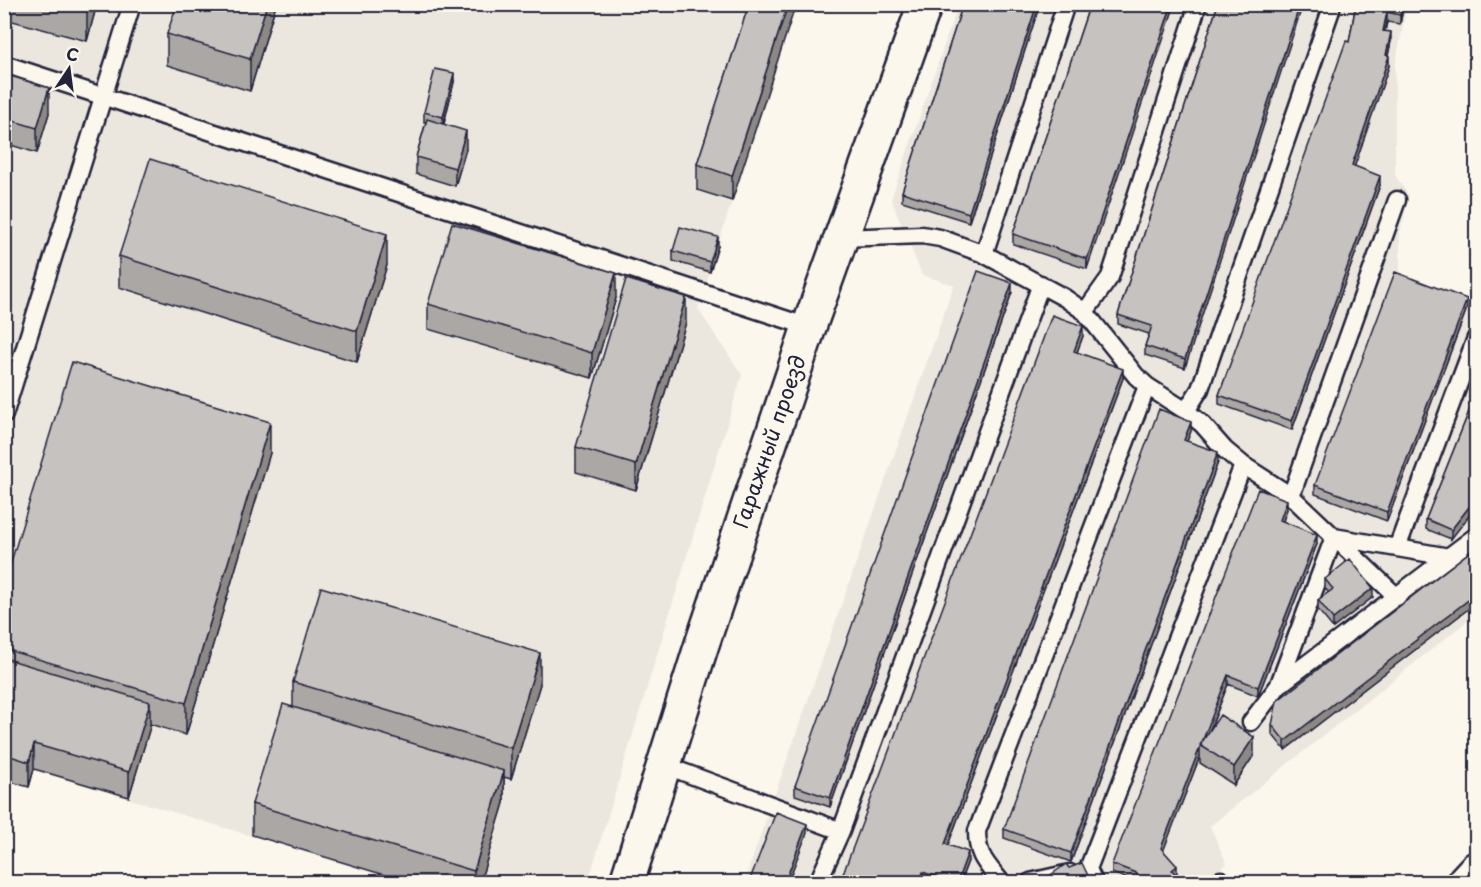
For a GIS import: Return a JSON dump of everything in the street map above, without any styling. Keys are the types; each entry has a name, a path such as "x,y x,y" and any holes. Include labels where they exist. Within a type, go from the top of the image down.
{"street":[{"name":"Гаражный проезд","path":"627,882 701,647 809,327 925,4"},
{"path":"1464,882 1476,869"}],"lane":[{"path":"4,415 132,4"},
{"path":"984,254 1066,4"},
{"path":"1085,312 1110,277 1198,4"},
{"path":"1186,411 1200,389 1331,10"},
{"path":"4,64 809,327"},
{"path":"1291,496 1397,200"},
{"path":"841,237 922,235 940,238 984,254 1041,284 1085,312 1127,366 1147,386 1202,424 1225,450 1243,465 1291,496 1397,597"},
{"path":"818,882 841,831 1041,284"},
{"path":"1397,548 1476,338"},
{"path":"1001,882 983,860 977,847 977,831 1147,386"},
{"path":"1030,882 1091,876 1243,465"},
{"path":"1251,722 1279,685 1476,536"},
{"path":"1334,537 1449,557"},
{"path":"1279,685 1334,537"},
{"path":"664,765 841,831"}],"shaded area":[{"path":"4,5 794,5 698,309 742,375 588,882 403,882 5,761"},
{"path":"958,5 1407,5 1395,66 1395,175 1409,196 1400,233 1400,272 1476,304 1476,614 1210,826 1227,864 1201,882 744,882 954,285 922,275 891,199"}],"building":[{"path":"68,4 88,4 87,10"},
{"path":"177,4 267,4 250,59 167,34"},
{"path":"749,4 788,4 732,176 697,164"},
{"path":"963,4 1037,4 969,213 902,192"},
{"path":"1090,4 1172,4 1087,259 1013,234"},
{"path":"1218,4 1300,4 1185,359 1145,346 1152,326 1118,315"},
{"path":"1356,4 1402,4 1400,15 1387,12 1383,31 1391,32 1386,55 1389,56 1352,165 1380,176 1292,421 1219,395 1346,41 1349,42"},
{"path":"435,69 454,73 443,117 424,112"},
{"path":"4,74 49,88 37,128 4,118"},
{"path":"427,119 466,131 455,168 416,157"},
{"path":"150,159 387,234 357,331 119,256"},
{"path":"452,223 616,273 592,353 428,304"},
{"path":"680,227 718,237 710,262 673,251"},
{"path":"978,271 1012,283 830,798 795,786"},
{"path":"1395,272 1467,299 1387,512 1315,485"},
{"path":"626,279 686,297 636,465 576,447"},
{"path":"1052,315 1083,326 1074,351 1123,369 945,844 968,852 957,882 923,872 920,882 840,882"},
{"path":"72,362 270,422 186,703 4,649 4,585"},
{"path":"1476,394 1476,498 1451,530 1426,519"},
{"path":"1159,409 1191,422 1184,440 1218,452 1071,853 1004,829"},
{"path":"1258,489 1287,500 1280,520 1317,535 1258,687 1228,675 1161,848 1177,866 1172,870 1179,878 1174,882 1144,882 1136,873 1112,864"},
{"path":"1476,547 1476,594 1285,741 1272,725 1277,701"},
{"path":"1350,559 1373,588 1333,619 1318,600 1333,589 1325,579"},
{"path":"321,587 540,653 511,748 293,682"},
{"path":"4,658 150,702 129,772 34,744 29,762 4,754"},
{"path":"283,704 504,771 474,871 252,804"},
{"path":"1220,715 1254,737 1234,767 1200,745"},
{"path":"776,812 807,824 785,882 749,882"},
{"path":"1082,863 1091,882 1041,882 1066,864 1069,868"}]}
